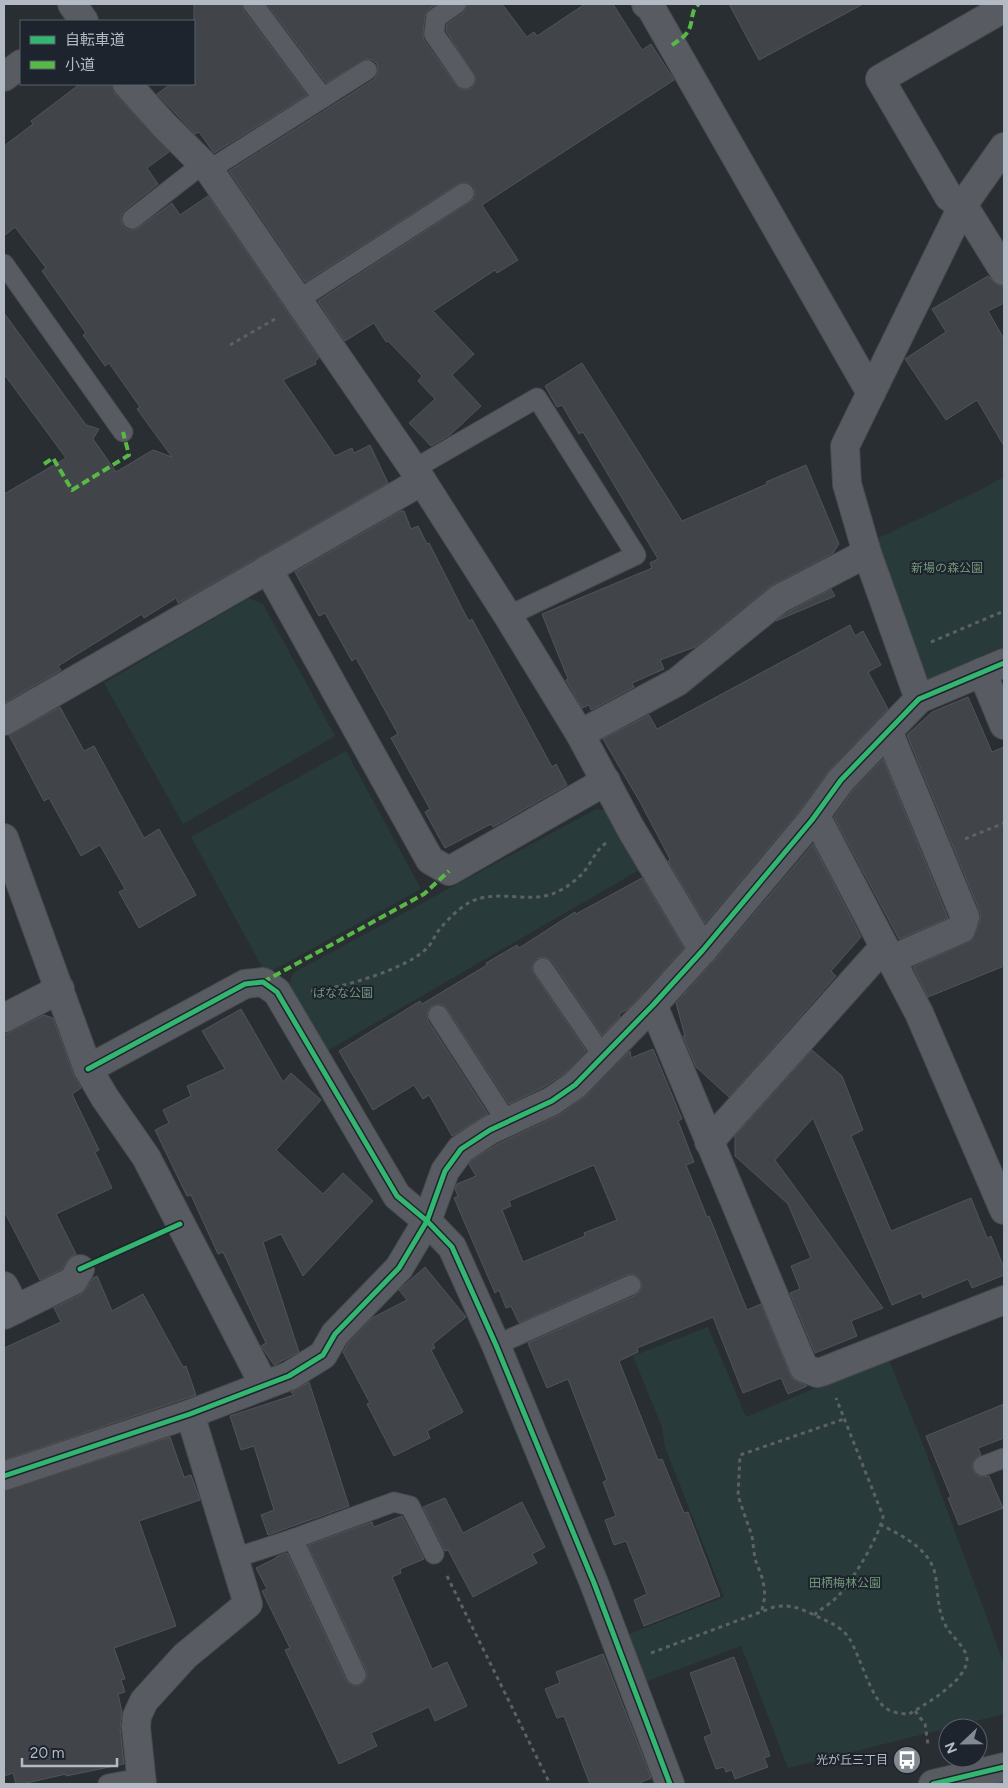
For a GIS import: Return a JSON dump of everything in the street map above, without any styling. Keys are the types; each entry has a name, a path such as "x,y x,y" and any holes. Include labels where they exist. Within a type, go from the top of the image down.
{"street":[{"path":"72,4 82,20"},
{"path":"646,4 651,8 871,393"},
{"path":"1004,8 880,79 949,198 963,205 1004,271"},
{"path":"4,77 20,65"},
{"path":"128,85 163,124 206,166 418,475 508,616 580,734 631,829 703,950"},
{"path":"919,699 867,553 847,484 845,446 963,205 1004,147"},
{"path":"4,721 268,570 418,475"},
{"path":"580,734 678,682 779,599 867,553"},
{"path":"268,570 430,860 449,871 606,781"},
{"path":"4,1476 190,1414 289,1376 323,1356 335,1334 399,1268 427,1221 445,1172 461,1148 490,1130 552,1101 575,1085 653,1005 703,950 812,820 841,780 919,699 993,668 1004,725"},
{"path":"710,1142 887,954 961,929 965,917 888,732"},
{"path":"812,820 820,824 919,1013 1004,1210"},
{"path":"4,838 88,1069 109,1104 146,1158 264,1385"},
{"path":"88,1069 244,984 263,982 277,992 397,1196 427,1221 452,1246 496,1345 625,1663 670,1784"},
{"path":"4,1018 60,989"},
{"path":"653,1005 804,1368 817,1373 824,1371 1004,1300"},
{"path":"8,1303 73,1281 80,1269"},
{"path":"142,1781 136,1727 137,1716 144,1701 185,1656 248,1604 236,1558 190,1414"},
{"path":"933,1784 1004,1767"}],"lane":[{"path":"253,4 323,98"},
{"path":"456,4 436,18 434,34 465,79"},
{"path":"132,219 206,166 323,98 367,70"},
{"path":"299,302 464,193"},
{"path":"4,264 123,432"},
{"path":"418,475 537,398 636,555 508,616"},
{"path":"543,968 603,1056"},
{"path":"438,1016 507,1122"},
{"path":"496,1345 631,1285"},
{"path":"983,1466 1004,1458"},
{"path":"236,1558 394,1502 410,1506 434,1554"},
{"path":"293,1539 356,1675"},
{"path":"108,1784 142,1781"}],"path":[{"path":"230,346 299,302"},
{"path":"903,655 1004,611"},
{"path":"937,851 1004,823"},
{"path":"281,998 298,992 338,988 405,963 429,947 439,930 461,908 472,901 504,895 544,896 554,893 579,877 590,865 599,848 631,829"},
{"path":"814,1614 839,1596 851,1579 881,1525 883,1516 824,1371"},
{"path":"762,1611 765,1596 763,1580 755,1559 752,1536 738,1496 740,1455 844,1418"},
{"path":"625,1663 762,1611 784,1605 800,1608 841,1628 849,1638 874,1693 886,1709 901,1714 909,1714 915,1711 953,1684 963,1673 967,1660 964,1650 947,1628 940,1612 932,1563 911,1542 881,1525"},
{"path":"434,1554 442,1566 550,1784"},
{"path":"915,1711 925,1724 928,1746"}],"green space":[{"name":"新場の森公園","path":"1004,477 1004,648 972,661 933,681 918,675 886,563 876,539"},
{"path":"249,598 263,604 335,736 183,824 104,683"},
{"path":"346,751 421,889 266,974 191,837"},
{"name":"ばなな公園","path":"596,809 610,811 641,869 325,1052 287,990 293,973"},
{"name":"田柄梅林公園","path":"708,1327 746,1417 888,1358 919,1434 1004,1664 1004,1714 988,1718 938,1718 938,1730 788,1768 741,1646 645,1682 627,1635 724,1597 665,1447 662,1427 633,1356"}],"building":[{"path":"194,4 242,4 244,11 307,95 214,153 199,132 195,134 157,94 170,85 195,85"},
{"path":"267,4 437,4 429,9 425,16 424,40 456,85 460,89 465,90 472,88 476,78 446,31 447,24 463,13 467,4 502,4 527,37 534,32 537,36 585,4 613,4 642,50 651,44 674,80 482,205 518,260 497,273 495,270 433,311 474,354 452,375 481,406 450,435 431,446 409,423 435,399 418,381 422,376 388,341 386,342 374,323 345,341 318,301 470,202 474,198 474,187 469,183 463,182 458,184 305,282 229,171 373,80 377,75 378,69 377,64 373,60 366,59 326,83"},
{"path":"729,4 863,4 759,60"},
{"path":"79,85 112,85 115,94 169,152 147,168 158,184 125,210 121,215 123,226 128,230 138,228 172,203 180,215 208,196 319,358 315,361 316,364 283,380 335,456 352,448 354,453 370,445 388,483 178,603 176,598 144,618 142,614 58,666 61,670 4,703 4,494 66,458 4,374 4,313 86,425 99,429 93,439 116,472 153,450 172,457 137,409 140,407 109,363 105,366 83,335 86,333 42,271 46,268 15,227 4,236 4,146 33,124 31,121"},
{"path":"988,276 996,284 1004,287 1004,303 988,311 1004,339 1004,446 977,400 946,420 905,359 946,332 932,309"},
{"path":"582,363 682,521 806,465 839,544 833,553 769,587 695,647 660,660 664,669 632,683 634,687 591,710 589,705 582,708 566,680 568,679 542,614 652,568 650,563 658,559 583,432 579,434 562,405 557,407 545,386"},
{"path":"404,511 411,529 418,526 427,544 429,543 465,614 469,621 472,619 552,767 556,764 567,785 493,827 491,824 445,848 425,812 430,809 391,738 398,734 356,658 352,661 325,613 319,616 295,572"},
{"path":"831,589 835,596 776,621 788,612"},
{"path":"850,625 855,636 863,631 881,665 868,672 888,709 830,769 800,810 705,923 668,861 670,859 640,802 603,739 649,715 657,729"},
{"path":"968,697 992,752 1004,747 1004,966 928,997 913,967 972,940 980,922 980,912 907,735 932,712"},
{"path":"60,707 84,751 94,746 144,838 159,829 196,895 139,928 119,892 125,889 100,845 81,856 49,798 44,801 9,735"},
{"path":"883,759 948,918 899,939 834,817 853,790"},
{"path":"813,844 861,937 831,971 836,976 729,1097 696,1067 683,1036 685,1036 676,1003"},
{"path":"642,878 684,948 628,1009 619,1014 620,1017 602,1035 552,961 542,957 536,959 533,964 534,974 586,1051 565,1073 544,1087 509,1104 447,1009 443,1005 437,1004 428,1010 428,1021 488,1114 452,1136 429,1095 423,1099 414,1085 373,1110 339,1051 420,1001 422,1004 517,945 519,948 575,912 576,914"},
{"path":"241,1009 283,1082 291,1073 321,1100 276,1150 323,1194 343,1173 373,1201 303,1276 281,1234 263,1242 299,1352 274,1365 261,1346 266,1343 223,1252 218,1254 191,1195 187,1196 155,1130 169,1123 163,1110 191,1096 187,1086 225,1069 202,1031"},
{"path":"44,1015 53,1018 74,1076 81,1088 72,1094 99,1150 95,1152 112,1188 56,1214 76,1254 67,1261 62,1269 40,1280 4,1211 4,1035"},
{"path":"653,1049 682,1119 678,1121 694,1162 686,1165 747,1310 761,1304 790,1374 793,1379 807,1386 788,1394 781,1378 743,1393 713,1317 637,1348 638,1352 619,1361 658,1460 662,1459 684,1513 688,1512 720,1596 644,1626 634,1600 647,1594 626,1541 614,1545 605,1520 616,1516 603,1482 607,1480 568,1379 547,1388 528,1343 636,1295 642,1287 641,1281 632,1274 626,1275 519,1323 511,1306 506,1308 499,1290 495,1293 454,1198 458,1196 455,1189 457,1184 476,1176 469,1164 472,1160 498,1144 561,1114 586,1096 630,1051 631,1058","holes":["594,1165 617,1220 584,1233 585,1236 523,1262 502,1210 511,1206 509,1201"]},
{"path":"812,1050 842,1076 863,1130 851,1136 891,1231 971,1198 987,1238 991,1236 1004,1268 1004,1275 972,1288 968,1279 923,1298 921,1293 892,1305 813,1118 775,1160 883,1308 851,1321 857,1336 815,1353 790,1293 800,1289 791,1266 811,1258 788,1204 735,1156 735,1136"},
{"path":"425,1267 466,1317 433,1344 435,1348 431,1350 463,1412 427,1431 430,1438 394,1456 367,1404 370,1403 343,1352 348,1343 372,1318 407,1300 399,1290"},
{"path":"97,1276 112,1311 143,1294 183,1367 186,1366 196,1395 4,1460 4,1348 61,1322 54,1308 80,1295 93,1278"},
{"path":"309,1382 349,1506 268,1535 261,1515 274,1510 254,1446 241,1450 230,1416 294,1395 291,1392"},
{"path":"1004,1404 1004,1438 978,1448 981,1455 975,1459 972,1465 976,1475 982,1477 989,1476 1003,1508 959,1525 948,1498 951,1497 926,1436"},
{"path":"170,1437 184,1477 191,1475 200,1500 139,1521 176,1626 114,1648 125,1679 121,1680 125,1692 118,1694 122,1712 120,1728 124,1764 16,1784 13,1773 4,1776 4,1491"},
{"path":"445,1498 463,1533 522,1502 545,1547 532,1554 537,1563 473,1597 448,1550 445,1551 423,1507"},
{"path":"402,1516 424,1559 400,1569 401,1573 392,1577 432,1669 447,1662 467,1706 435,1721 429,1707 371,1733 377,1746 339,1764 285,1650 290,1648 262,1591 267,1589 256,1568 287,1553 346,1680 355,1686 360,1685 367,1676 366,1670 308,1545 372,1522 374,1527"},
{"path":"603,1654 651,1778 637,1784 590,1784 564,1716 557,1718 545,1689 560,1683 556,1672"},
{"path":"734,1657 770,1756 764,1758 768,1767 735,1779 732,1770 726,1772 724,1767 716,1769 704,1737 712,1734 690,1673"}],"marked path":[{"path":"672,45 687,33 693,12 699,4"},
{"path":"44,464 53,458 72,490 129,455 123,432"},
{"path":"263,982 424,894 449,871"}],"cycle path":[{"path":"4,1476 190,1414 289,1376 323,1355 335,1334 399,1268 427,1221 445,1171 461,1149 490,1130 552,1101 575,1085 653,1005 703,950 812,820 841,780 919,699 1004,663"},
{"path":"88,1069 245,984 263,982 277,992 397,1196 427,1221 452,1247 496,1345 594,1583 670,1784"},
{"path":"80,1269 180,1224"},
{"path":"933,1784 1004,1767"}],"place":[{"name":"光が丘三丁目","path":"907,1760"}]}
